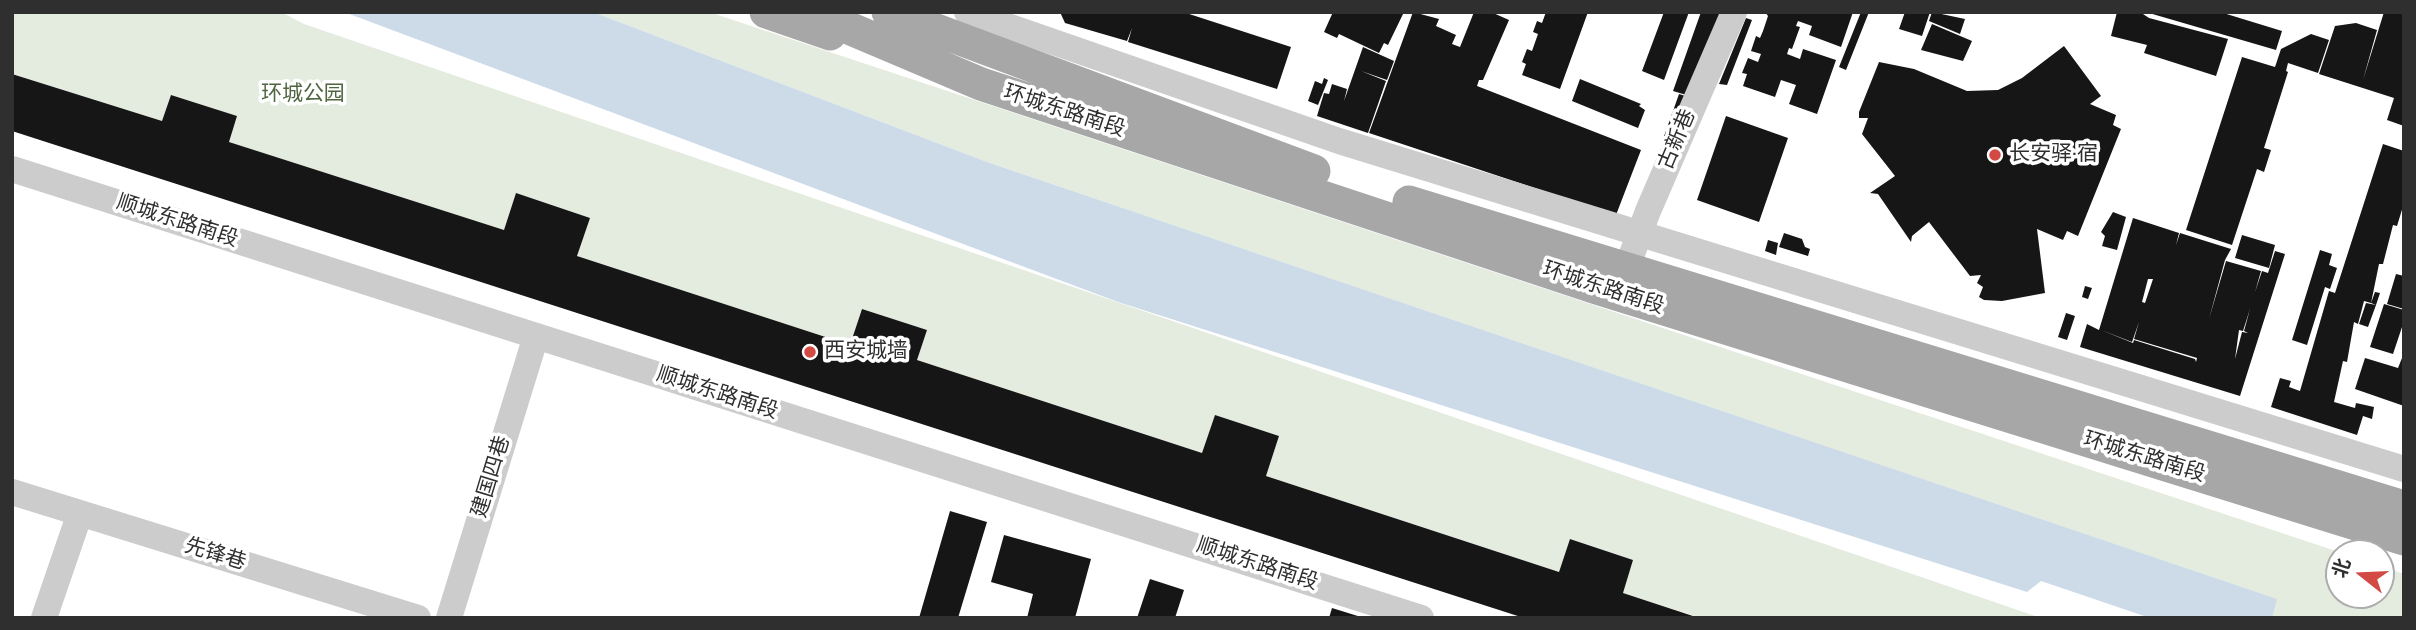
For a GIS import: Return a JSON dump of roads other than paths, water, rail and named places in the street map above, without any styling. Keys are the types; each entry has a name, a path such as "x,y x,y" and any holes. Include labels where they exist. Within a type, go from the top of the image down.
{"main road":[{"path":"766,12 981,84"},
{"name":"环城东路南段","path":"811,12 981,84 1597,288 2404,539"},
{"name":"环城东路南段","path":"888,12 998,29 1336,180 2404,507"},
{"path":"930,12 998,29"}],"street":[{"path":"967,12 998,29 1339,141 1640,231 2404,469"},
{"name":"古新巷","path":"1626,270 1640,231 1734,12"},
{"name":"顺城东路南段","path":"12,169 1421,618"},
{"name":"建国四巷","path":"449,618 536,336"},
{"name":"先锋巷","path":"12,492 418,618"},
{"path":"44,618 80,513"}],"water":[{"path":"344,12 593,12 987,162 2277,599 2272,618 2150,618 2041,581 2027,592 1118,302"}],"place":[{"name":"长安驿·宿","path":"1995,155"},
{"name":"西安城墙","path":"810,352"}],"park label":[{"name":"环城公园","path":"303,95"}]}
